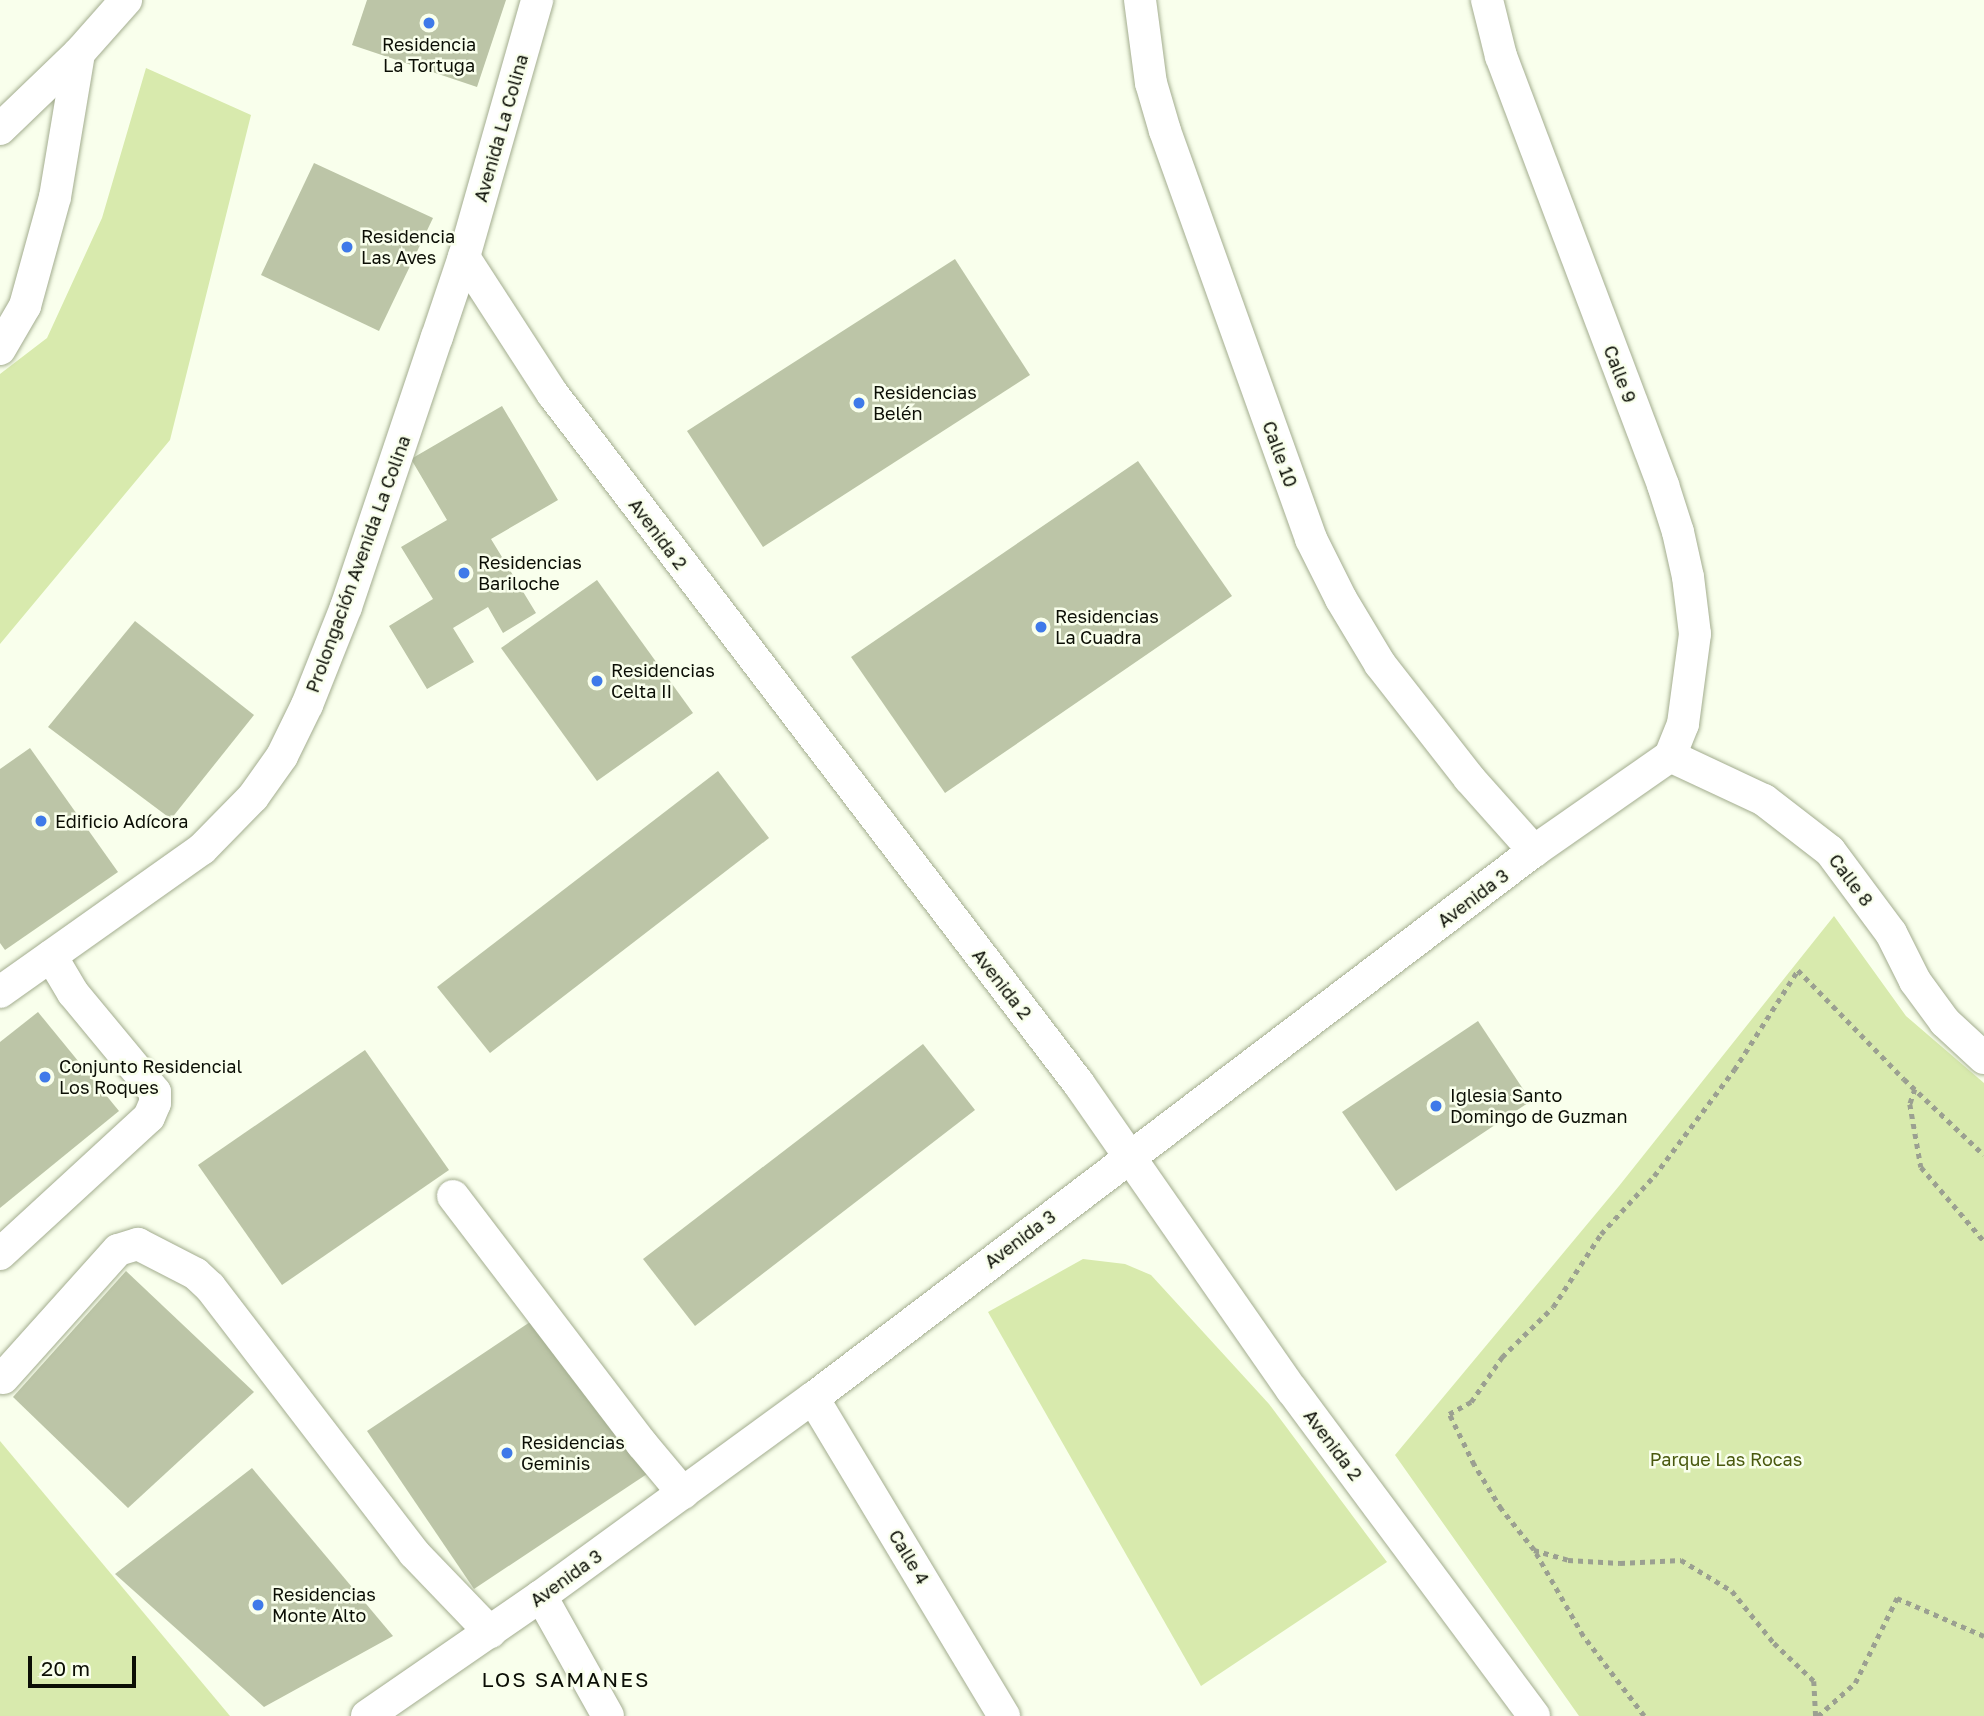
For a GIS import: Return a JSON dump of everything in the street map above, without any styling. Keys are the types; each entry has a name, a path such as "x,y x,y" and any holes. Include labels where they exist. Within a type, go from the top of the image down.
{"street":[{"path":"0,128 79,53 126,0"},
{"name":"Avenida La Colina","path":"464,257 537,0"},
{"name":"Calle 10","path":"1140,0 1151,83 1166,131 1311,539 1341,600 1380,664 1469,778 1534,851"},
{"name":"Calle 9","path":"1487,0 1501,56 1663,485 1678,532 1688,577 1695,634 1683,724 1670,756"},
{"path":"0,349 24,306 55,197 79,53"},
{"name":"Prolongación Avenida La Colina","path":"0,992 202,849 253,797 282,756 307,705 346,607 464,257"},
{"name":"Avenida 2","path":"464,257 552,393 1079,1084 1292,1390 1534,1716"},
{"name":"Avenida 3","path":"367,1716 541,1596 813,1398 1534,851 1670,756"},
{"name":"Calle 8","path":"1670,756 1764,800 1830,851 1891,933 1915,981 1945,1022 1984,1058"},
{"path":"0,1254 149,1117 155,1103 155,1092 73,993 51,956"},
{"path":"453,1196 642,1444 683,1493"},
{"path":"3,1378 118,1250 138,1244 196,1274 210,1287 414,1553 490,1632"},
{"name":"Calle 4","path":"813,1398 1004,1716"},
{"path":"541,1596 608,1716"}],"path":[{"path":"1644,1716 1583,1636 1534,1550 1501,1509 1449,1415 1471,1402 1502,1357 1553,1307 1601,1234 1654,1176 1734,1070 1798,970 1984,1155"},
{"path":"1915,1089 1910,1104 1921,1167 1984,1241"},
{"path":"1534,1550 1568,1560 1620,1563 1681,1560 1732,1591 1774,1643 1815,1681 1817,1716"},
{"path":"1817,1716 1855,1683 1897,1598 1984,1636"}],"green space":[{"path":"146,68 251,115 170,440 0,644 0,374 47,338 102,218"},
{"name":"Parque Las Rocas","path":"1834,916 1906,1016 1984,1083 1984,1716 1579,1716 1395,1455 1619,1186"},
{"path":"1083,1259 1125,1264 1151,1275 1269,1404 1387,1562 1201,1686 988,1312"},
{"path":"0,1441 230,1716 0,1716"}],"building":[{"name":"Residencia La Tortuga","path":"367,0 506,0 477,87 352,45"},
{"name":"Residencia Las Aves","path":"314,163 433,218 379,331 261,275"},
{"name":"Residencias Belén","path":"955,259 1030,375 763,547 687,431"},
{"name":"Residencias Bariloche","path":"502,406 558,500 491,539 536,613 503,633 488,607 453,628 474,662 427,689 389,626 433,599 401,547 447,520 411,459"},
{"name":"Residencias La Cuadra","path":"1138,461 1232,596 945,793 851,657"},
{"name":"Residencias Celta II","path":"597,580 693,713 597,781 501,648"},
{"path":"135,621 254,715 171,819 48,727"},
{"name":"Edificio Adícora","path":"30,748 118,872 5,950 0,943 0,769"},
{"path":"718,771 769,838 490,1053 437,987"},
{"name":"Conjunto Residencial Los Roques","path":"38,1012 119,1111 0,1208 0,1042"},
{"name":"Iglesia Santo Domingo de Guzman","path":"1478,1021 1531,1101 1396,1191 1342,1112"},
{"path":"923,1044 975,1110 695,1326 643,1259"},
{"path":"365,1050 449,1170 282,1285 198,1165"},
{"path":"126,1271 254,1392 128,1508 13,1397"},
{"name":"Residencias Geminis","path":"539,1316 647,1474 474,1589 367,1431"},
{"name":"Residencias Monte Alto","path":"252,1468 393,1636 264,1707 115,1574"}],"place":[{"name":"Residencia La Tortuga","path":"429,23"},
{"name":"Residencia Las Aves","path":"347,247"},
{"name":"Residencias Belén","path":"859,403"},
{"name":"Residencias Bariloche","path":"464,573"},
{"name":"Residencias La Cuadra","path":"1041,627"},
{"name":"Residencias Celta II","path":"597,681"},
{"name":"Edificio Adícora","path":"41,821"},
{"name":"Conjunto Residencial Los Roques","path":"45,1077"},
{"name":"Iglesia Santo Domingo de Guzman","path":"1436,1106"},
{"name":"Residencias Geminis","path":"507,1453"},
{"name":"Residencias Monte Alto","path":"258,1605"}],"district":[{"name":"LOS SAMANES","path":"566,1679"}]}
